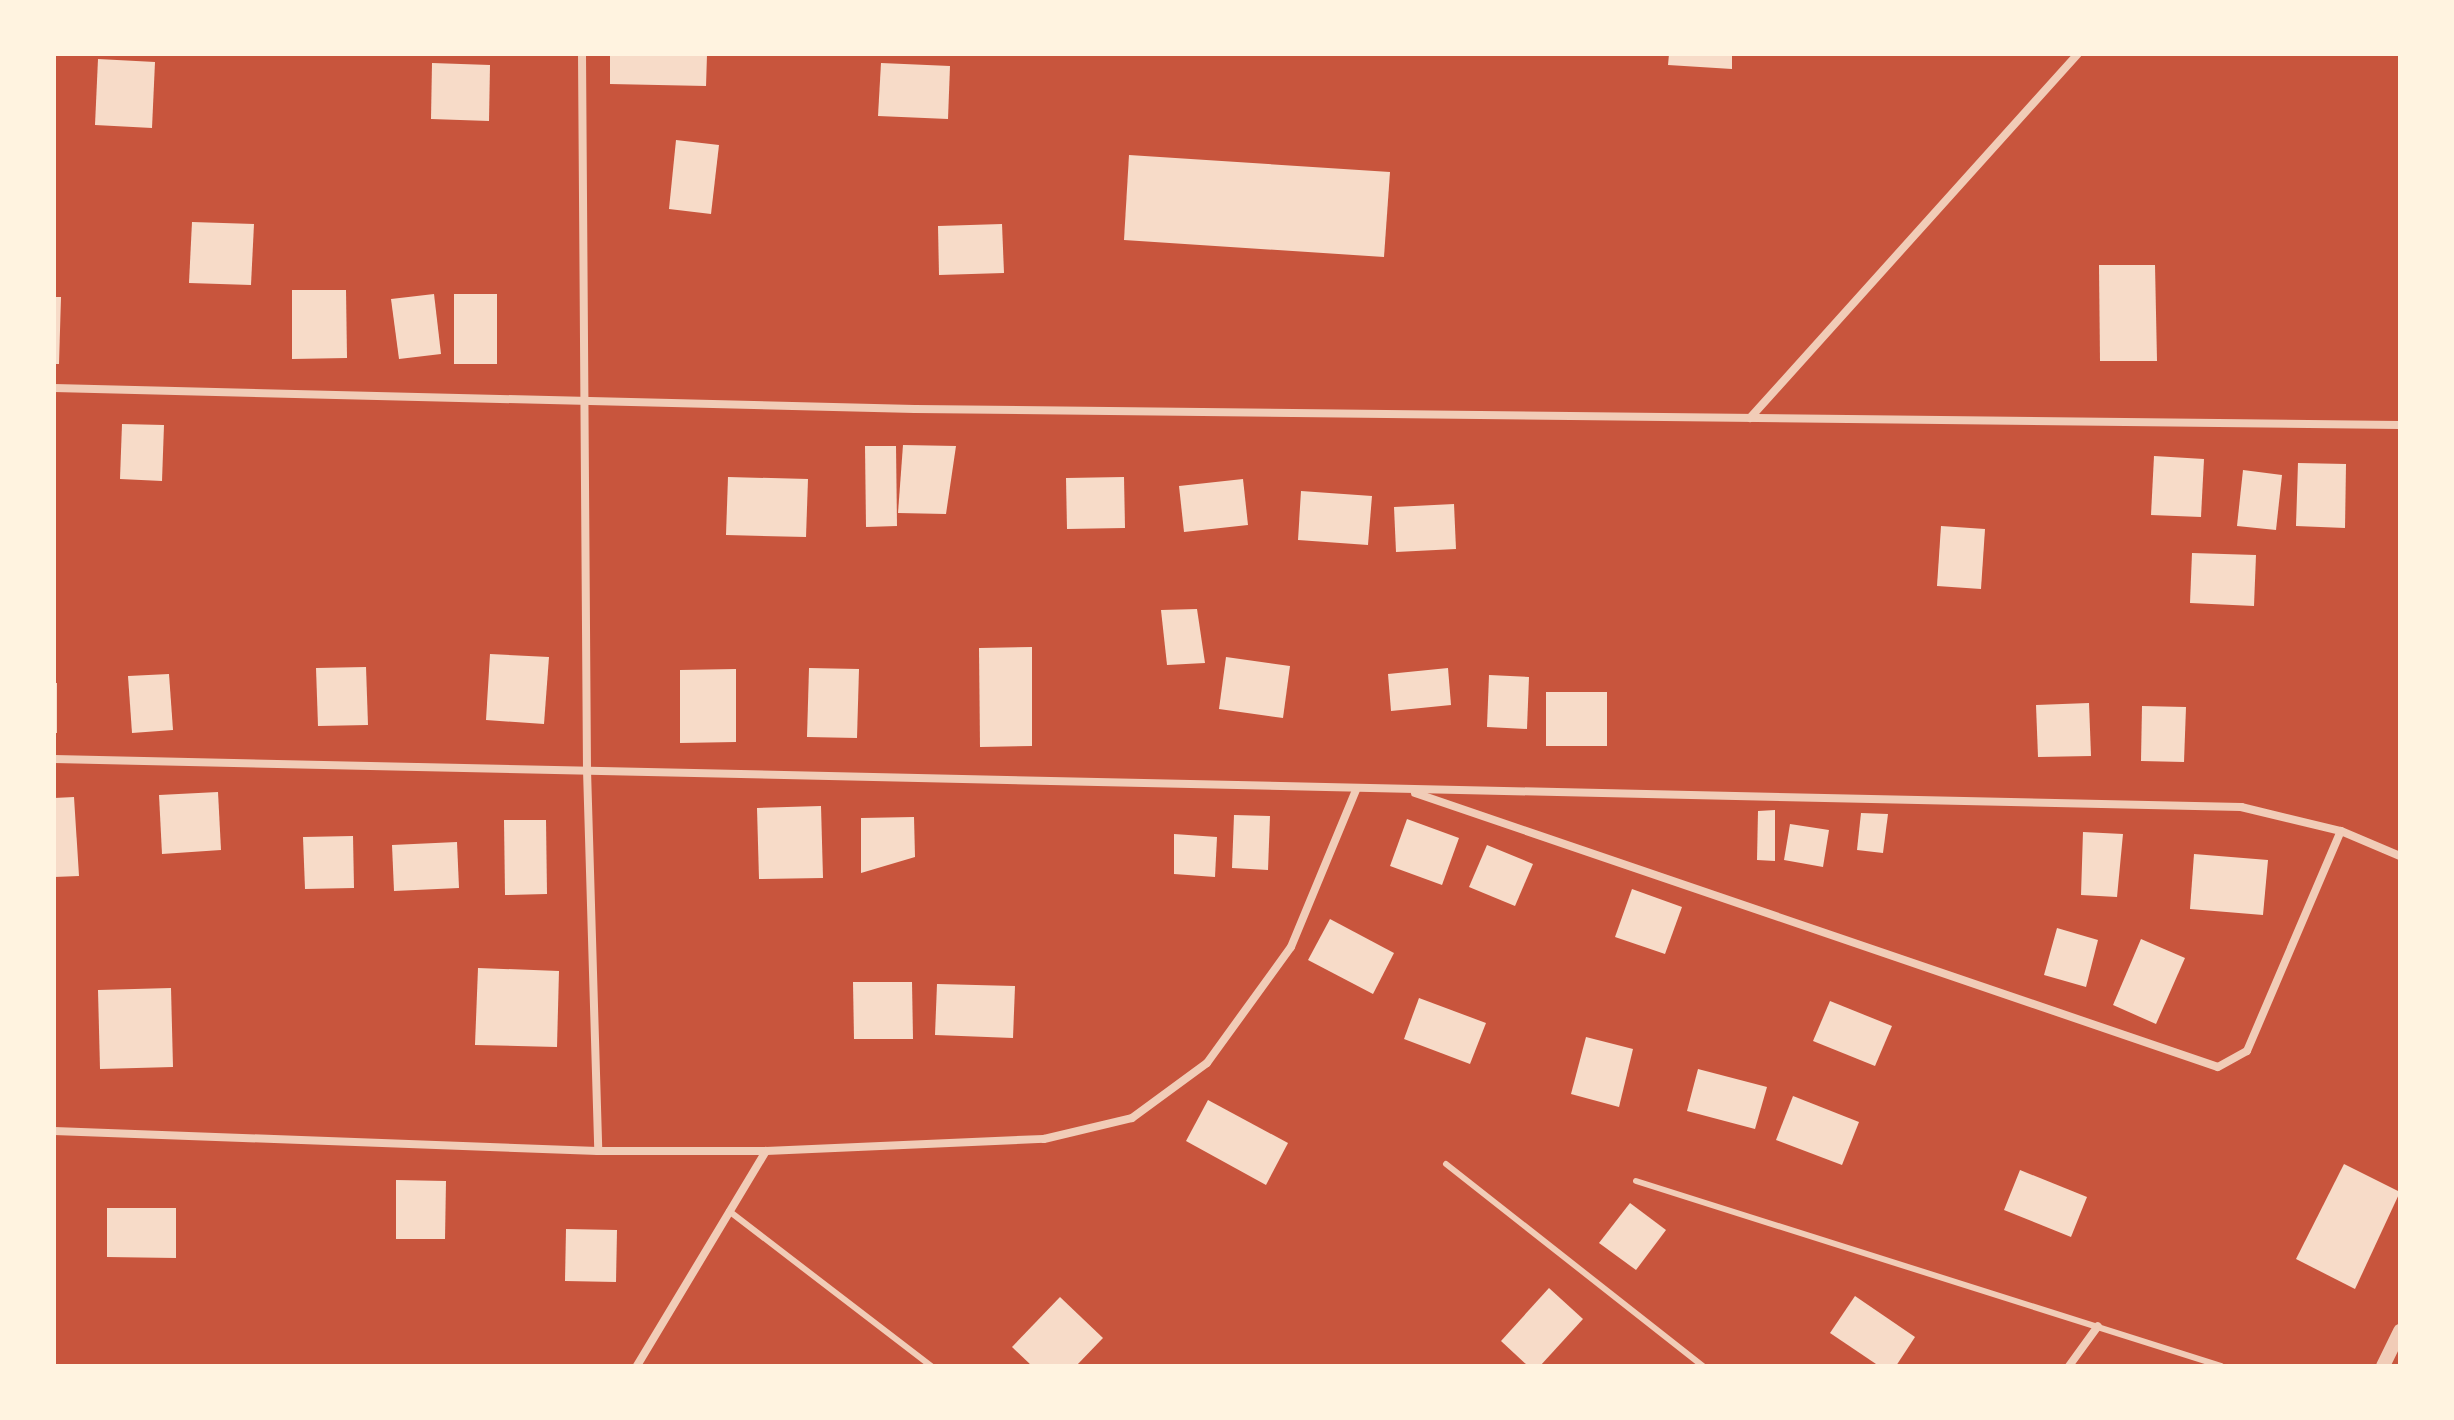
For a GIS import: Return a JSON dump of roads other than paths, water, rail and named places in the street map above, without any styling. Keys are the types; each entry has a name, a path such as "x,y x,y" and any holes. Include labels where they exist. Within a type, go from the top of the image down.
{"street":[{"path":"582,54 587,770 598,1151"},
{"path":"1750,418 2078,54"},
{"path":"54,388 585,400 2400,425"},
{"path":"54,759 2241,807 2341,831 2400,856"},
{"path":"54,1131 598,1151 766,1151 1044,1139 1132,1118 1207,1063 1291,947 1357,788"},
{"path":"1406,790 2218,1067 2247,1051 2341,831"},
{"path":"637,1366 766,1151"},
{"path":"2069,1366 2098,1326"},
{"path":"2383,1366 2400,1331"}],"lane":[{"path":"1446,1164 1703,1366"},
{"path":"1636,1181 2221,1366"},
{"path":"729,1211 931,1366"}]}
